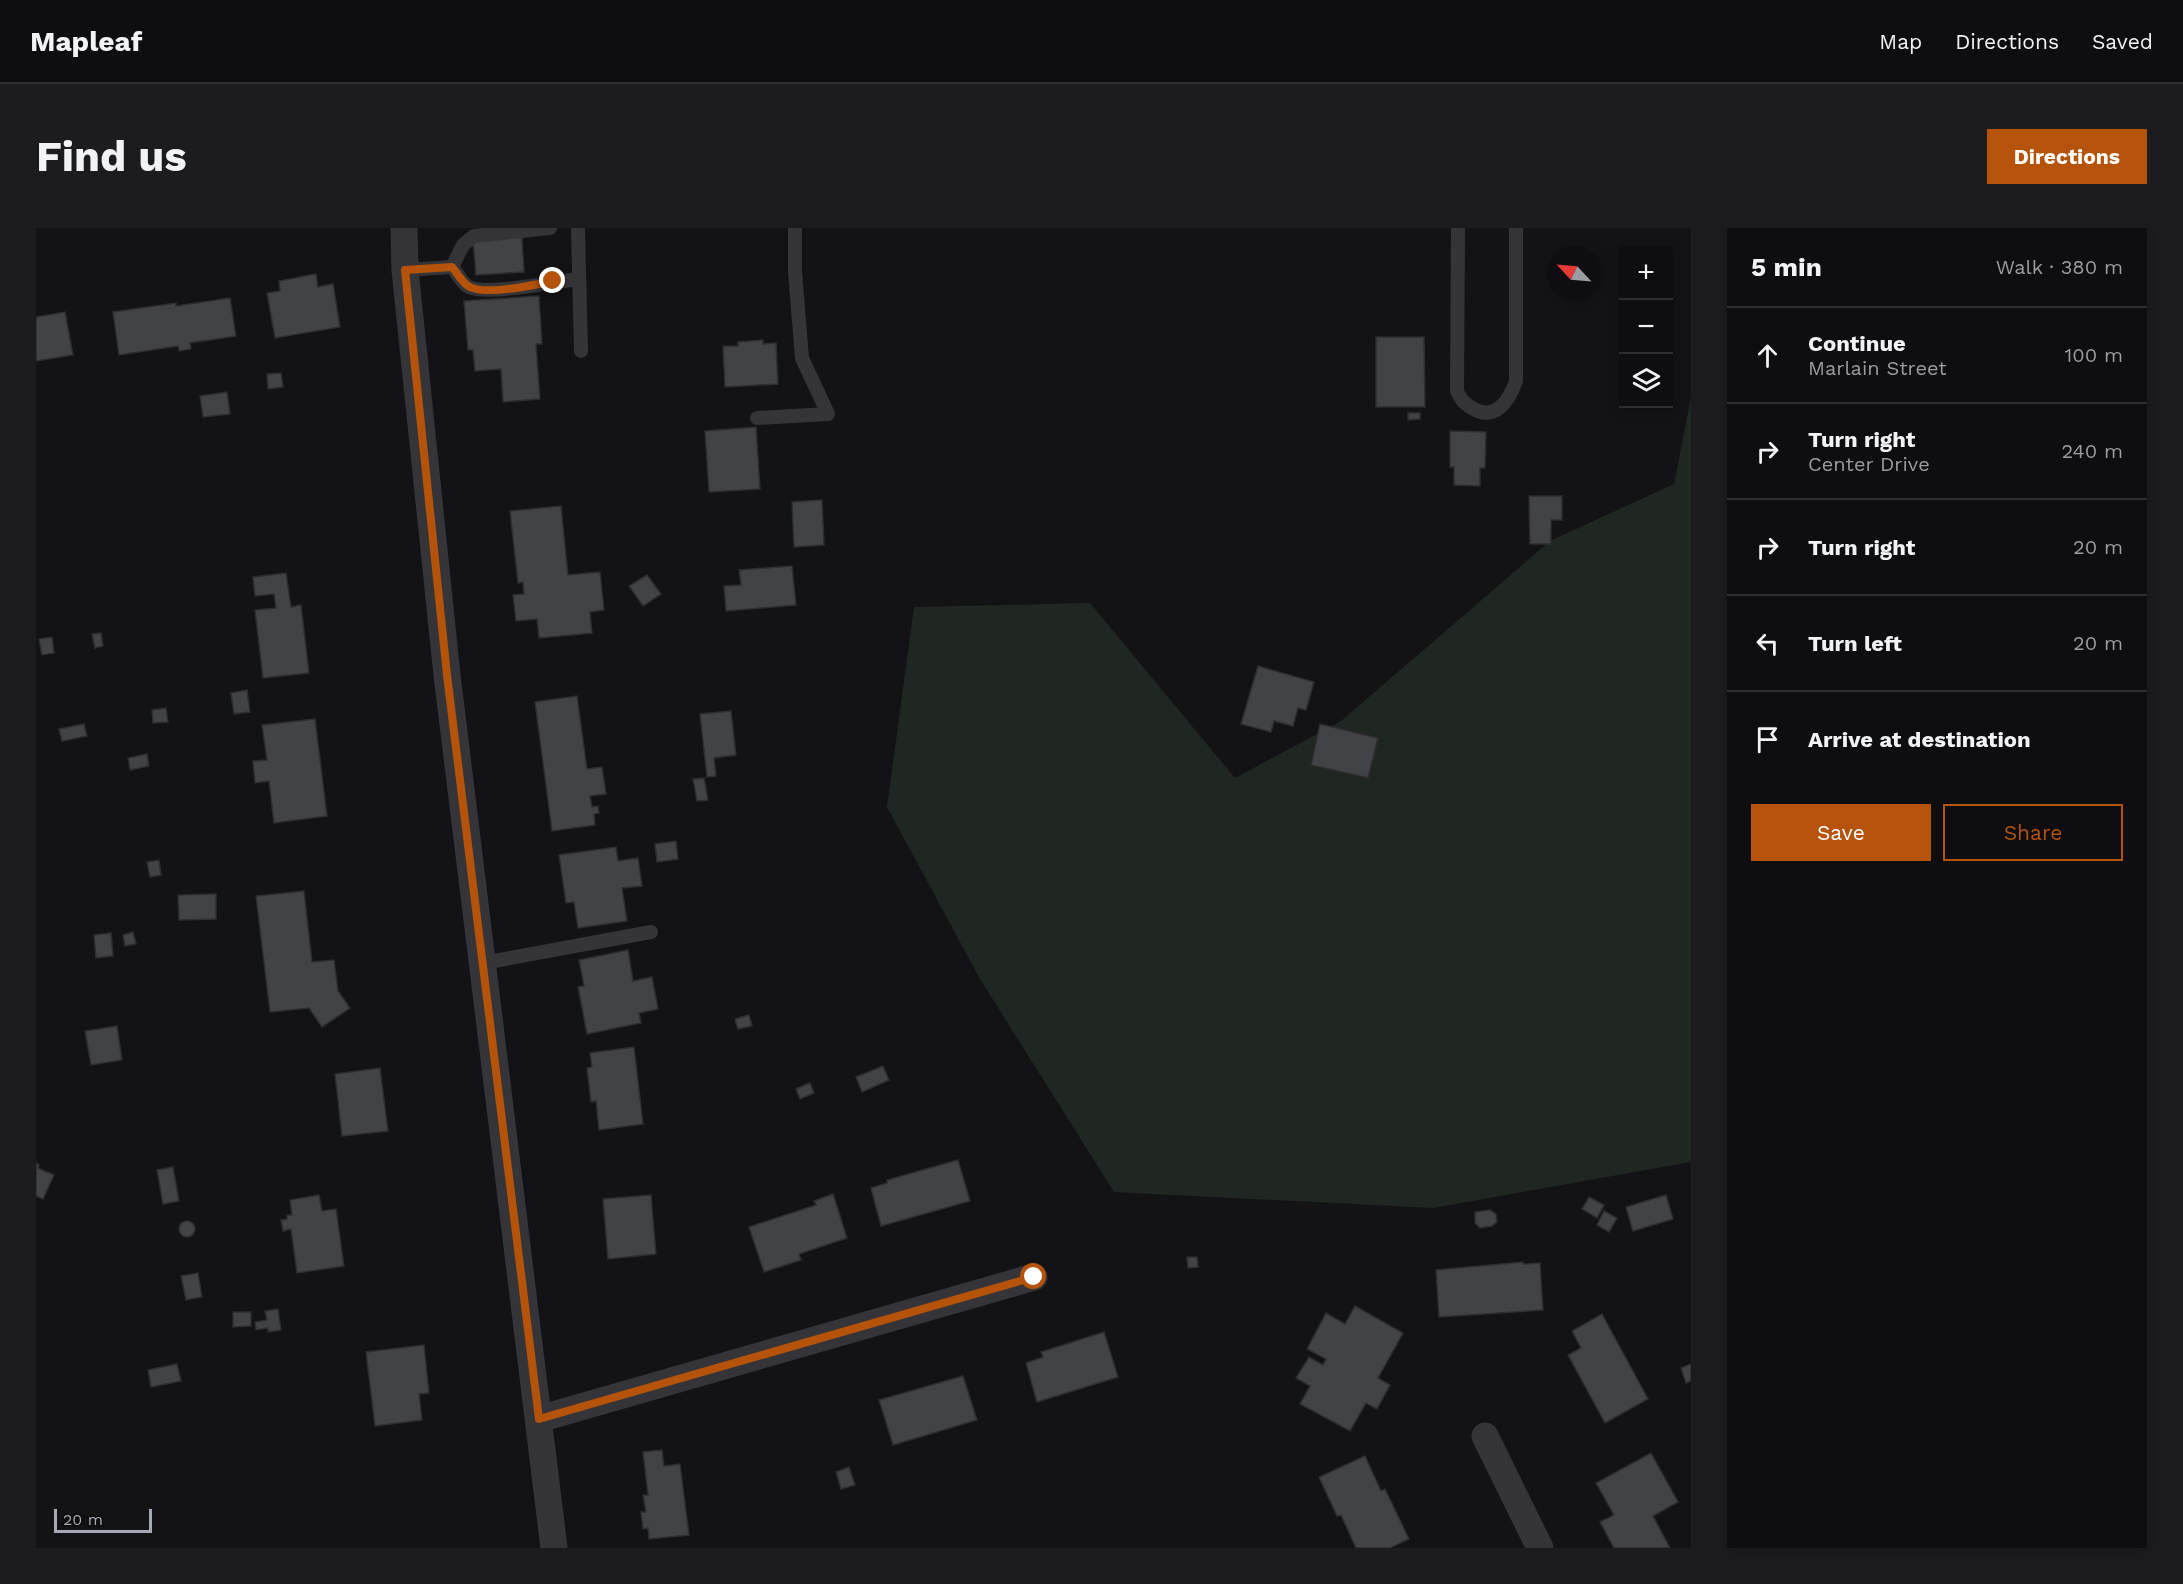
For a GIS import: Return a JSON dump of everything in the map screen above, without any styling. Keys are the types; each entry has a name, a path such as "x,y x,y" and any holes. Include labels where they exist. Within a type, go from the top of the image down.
{"street":[{"path":"404,228 405,270 447,675 554,1548"},
{"path":"539,1419 1034,1277"},
{"path":"1485,1436 1540,1548"}],"lane":[{"path":"452,267 463,245 474,236 550,228"},
{"path":"578,228 581,351"},
{"path":"757,418 828,414 802,357 795,272 795,228"},
{"path":"1458,228 1457,391 1462,402 1483,414 1494,412 1503,405 1510,397 1516,381 1516,228"},
{"path":"405,270 452,267"},
{"path":"452,267 468,286 479,290 524,287 579,279"},
{"path":"483,963 651,932"}],"shaded area":[{"path":"1691,397 1691,1162 1433,1208 1114,1192 980,979 887,807 914,607 1090,603 1235,778 1341,721 1550,541 1674,484"}],"building":[{"path":"522,237 524,272 476,275 473,241"},
{"path":"316,274 318,287 333,284 340,327 275,338 267,293 280,291 279,281"},
{"path":"539,296 542,344 536,344 540,399 503,402 501,369 475,371 473,350 468,350 464,301"},
{"path":"230,298 236,336 190,343 191,349 179,351 178,346 119,355 113,312"},
{"path":"65,312 73,355 36,361 36,317"},
{"path":"1376,337 1424,337 1425,407 1376,407"},
{"path":"763,340 763,344 776,343 778,384 725,387 723,346 738,346 738,342"},
{"path":"281,373 283,387 268,389 267,374"},
{"path":"227,392 230,414 203,417 200,396"},
{"path":"1408,413 1420,413 1420,419 1408,420"},
{"path":"756,427 760,489 709,492 705,431"},
{"path":"1450,431 1486,432 1485,468 1480,468 1480,486 1454,485 1454,467 1450,467"},
{"path":"1529,496 1562,496 1562,520 1551,520 1551,544 1530,544"},
{"path":"822,500 824,545 794,547 792,502"},
{"path":"561,506 568,575 600,572 604,610 590,612 592,633 539,638 537,619 516,621 513,595 524,594 523,582 518,583 510,511"},
{"path":"792,566 796,605 726,611 724,586 741,585 739,570"},
{"path":"286,573 291,607 301,605 309,673 263,678 255,610 276,608 274,594 255,596 253,577"},
{"path":"647,575 661,594 643,606 629,586"},
{"path":"101,633 103,646 95,648 92,634"},
{"path":"52,637 54,653 42,655 39,639"},
{"path":"1258,666 1314,682 1306,710 1298,708 1293,726 1274,721 1271,732 1241,724"},
{"path":"247,690 250,712 234,714 231,693"},
{"path":"577,696 587,769 602,767 606,794 590,796 592,807 598,806 599,813 594,814 595,825 552,831 535,702"},
{"path":"166,708 168,722 153,723 152,710"},
{"path":"731,711 736,755 714,758 716,776 707,777 700,714"},
{"path":"315,719 327,816 274,823 269,781 255,783 253,761 267,760 262,725"},
{"path":"84,724 87,736 62,741 59,729"},
{"path":"1320,724 1378,738 1368,778 1311,765"},
{"path":"147,754 149,766 130,770 128,758"},
{"path":"704,778 708,800 697,801 693,779"},
{"path":"676,841 678,859 657,862 655,844"},
{"path":"616,847 618,861 638,858 642,886 622,888 627,921 578,928 574,902 566,903 559,855"},
{"path":"159,860 161,875 150,877 147,862"},
{"path":"304,891 312,962 334,960 338,991 350,1008 322,1027 309,1008 270,1012 256,896"},
{"path":"216,894 216,919 179,920 178,895"},
{"path":"133,932 136,944 125,946 123,935"},
{"path":"111,933 113,956 96,958 94,935"},
{"path":"628,950 633,981 652,977 658,1009 639,1013 641,1023 587,1034 578,987 584,986 579,960"},
{"path":"749,1015 752,1026 738,1029 735,1019"},
{"path":"117,1026 122,1060 91,1065 85,1031"},
{"path":"634,1047 643,1124 599,1130 596,1101 591,1102 587,1068 592,1067 590,1053"},
{"path":"883,1066 889,1080 862,1092 856,1077"},
{"path":"380,1068 388,1131 342,1136 335,1074"},
{"path":"810,1083 814,1093 800,1099 796,1089"},
{"path":"958,1160 970,1201 881,1226 871,1188 887,1183 887,1180"},
{"path":"36,1163 39,1165 38,1168 54,1175 43,1199 36,1196"},
{"path":"173,1167 179,1201 163,1204 157,1170"},
{"path":"833,1194 847,1238 799,1254 801,1260 764,1272 749,1227 816,1205 814,1201"},
{"path":"319,1195 322,1211 336,1209 344,1266 297,1273 291,1229 283,1231 281,1220 287,1219 287,1215 292,1215 290,1200"},
{"path":"651,1195 656,1254 608,1259 603,1199"},
{"path":"1666,1195 1673,1219 1633,1231 1626,1207"},
{"path":"1589,1197 1604,1205 1597,1218 1582,1209"},
{"path":"1490,1210 1496,1214 1497,1222 1492,1226 1480,1228 1475,1223 1475,1212"},
{"path":"1604,1211 1617,1218 1609,1232 1597,1225"},
{"path":"187,1221 193,1223 195,1229 193,1235 187,1237 181,1235 179,1229 181,1223"},
{"path":"1187,1257 1197,1257 1198,1267 1188,1268"},
{"path":"1523,1262 1523,1264 1540,1263 1543,1310 1439,1317 1436,1270"},
{"path":"198,1273 202,1297 186,1300 181,1276"},
{"path":"1355,1306 1403,1333 1378,1378 1390,1385 1377,1409 1366,1403 1350,1431 1300,1404 1310,1386 1296,1378 1309,1357 1323,1365 1326,1359 1307,1349 1326,1313 1345,1324"},
{"path":"278,1309 281,1330 268,1332 268,1328 256,1330 255,1322 267,1320 265,1311"},
{"path":"233,1312 251,1312 251,1326 233,1327"},
{"path":"1602,1314 1648,1399 1605,1423 1568,1355 1581,1348 1572,1331"},
{"path":"1104,1332 1118,1377 1037,1402 1026,1363 1043,1357 1041,1352"},
{"path":"424,1345 429,1393 419,1394 422,1420 375,1426 366,1352"},
{"path":"177,1364 181,1381 151,1387 148,1370"},
{"path":"1691,1364 1691,1381 1686,1383 1681,1368"},
{"path":"963,1376 977,1420 893,1445 879,1400"},
{"path":"662,1450 664,1466 680,1464 689,1535 649,1539 648,1528 643,1529 641,1512 646,1512 643,1495 648,1495 643,1452"},
{"path":"1651,1453 1678,1502 1653,1516 1670,1548 1614,1548 1600,1522 1614,1515 1596,1483"},
{"path":"1365,1456 1381,1491 1385,1489 1409,1539 1390,1548 1356,1548 1341,1515 1337,1516 1319,1477"},
{"path":"849,1467 855,1485 841,1489 836,1472"}],"route":[{"path":"553,281 524,287 479,290 464,283 452,267 405,270 447,675 539,1419 1034,1277"}]}
